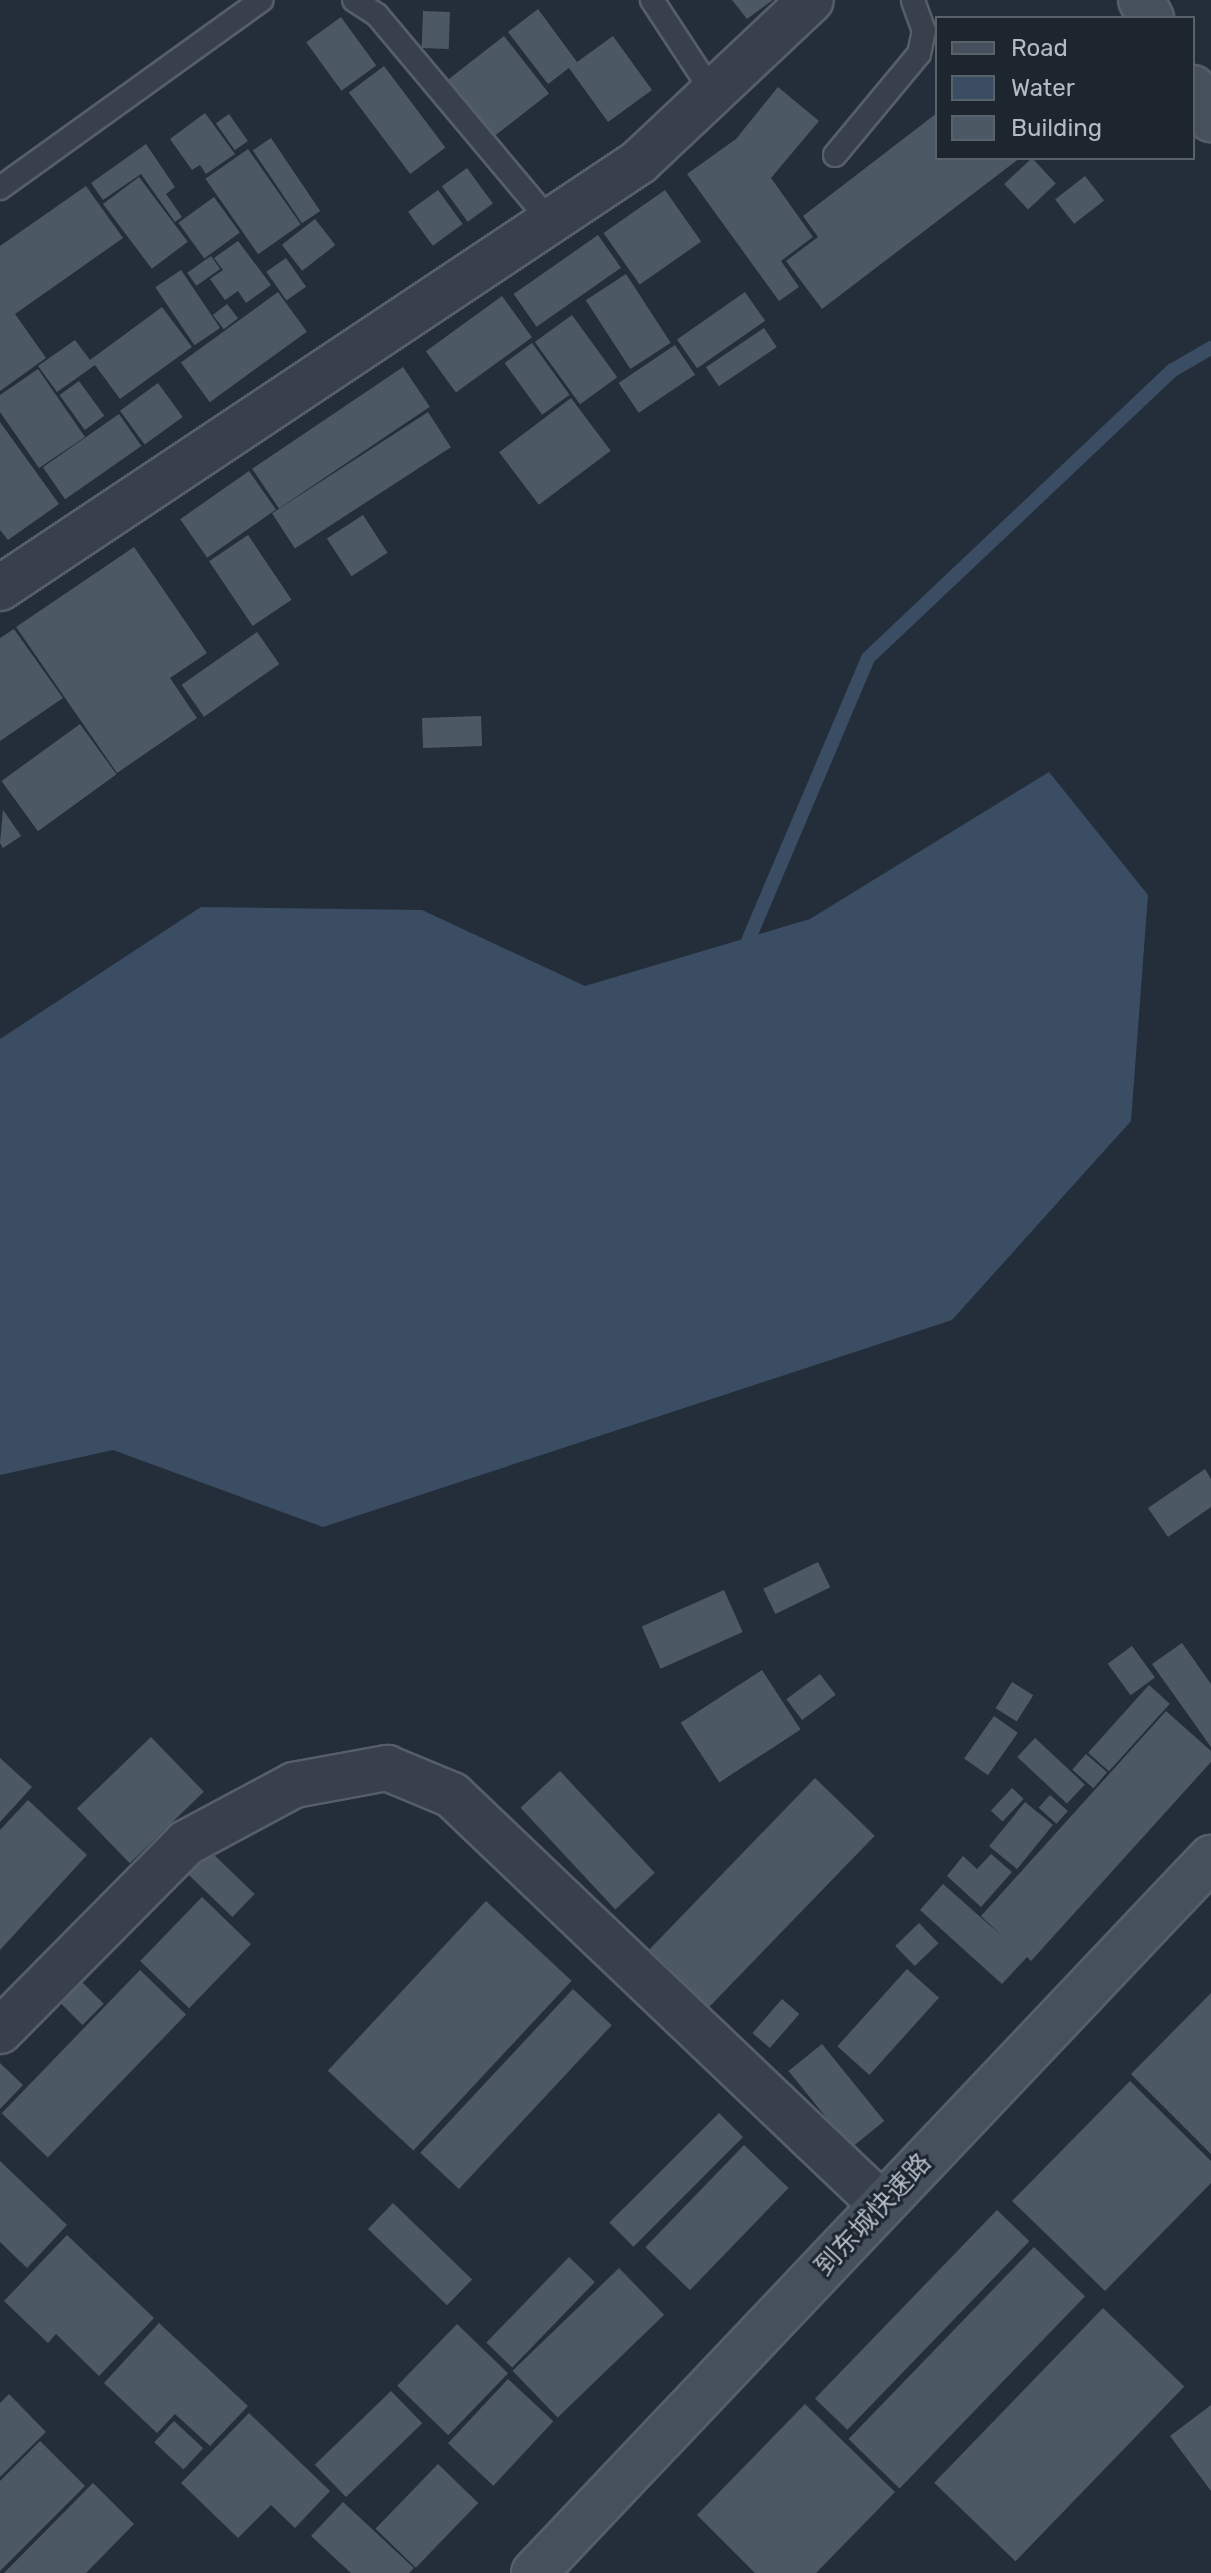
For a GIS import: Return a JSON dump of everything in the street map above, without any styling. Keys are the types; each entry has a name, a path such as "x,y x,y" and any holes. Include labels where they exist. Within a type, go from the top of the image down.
{"main road":[{"path":"1195,91 1211,119"},
{"name":"到东城快速路","path":"551,2568 882,2205 1211,1858"}],"street":[{"path":"0,588 639,162 811,0"},
{"path":"0,2031 186,1843 294,1785 387,1768 452,1795 882,2205"}],"lane":[{"path":"0,188 262,0"},
{"path":"354,0 377,15 550,221"},
{"path":"652,0 713,93"},
{"path":"835,155 919,54 924,31 913,0"}],"water":[{"path":"1049,772 1148,895 1131,1121 952,1320 323,1527 113,1450 0,1475 0,1039 201,907 422,910 585,986 810,919"}],"building":[{"path":"732,0 773,0 747,19"},
{"path":"538,9 577,62 613,36 652,90 608,122 569,68 548,84 508,32"},
{"path":"423,11 450,12 449,49 422,48"},
{"path":"341,17 376,66 341,91 306,42"},
{"path":"504,36 549,94 492,138 447,80"},
{"path":"384,66 445,147 410,174 349,92"},
{"path":"778,87 819,121 771,178 813,237 781,261 799,287 779,301 687,174 736,139"},
{"path":"205,113 235,154 206,174 200,165 192,170 170,139"},
{"path":"229,114 248,141 235,150 216,123"},
{"path":"935,115 935,160 1017,160 822,309 786,261 818,237 803,216"},
{"path":"271,138 320,211 302,223 253,150"},
{"path":"146,144 175,187 166,194 182,217 175,222 141,174 103,200 91,183"},
{"path":"248,149 301,224 258,254 205,179"},
{"path":"1030,160 1034,160 1056,184 1028,210 1004,184"},
{"path":"467,168 493,204 468,222 442,186"},
{"path":"1085,176 1104,200 1074,224 1055,199"},
{"path":"139,177 188,242 152,269 103,204"},
{"path":"86,186 123,238 15,314 46,358 0,391 0,246"},
{"path":"438,190 463,224 433,246 408,212"},
{"path":"665,190 701,242 640,285 604,233"},
{"path":"214,197 240,233 204,258 178,223"},
{"path":"315,219 335,245 302,271 282,245"},
{"path":"598,235 621,268 537,327 514,294"},
{"path":"238,241 271,285 246,303 238,291 225,300 210,279 223,270 214,258"},
{"path":"211,256 220,269 196,286 187,273"},
{"path":"286,258 306,287 286,300 266,272"},
{"path":"181,270 220,328 194,345 155,287"},
{"path":"626,274 671,343 630,369 586,300"},
{"path":"278,292 307,332 210,402 181,363"},
{"path":"745,292 765,321 697,368 677,340"},
{"path":"502,296 532,337 456,393 426,351"},
{"path":"227,304 238,318 224,329 213,315"},
{"path":"162,307 192,347 120,399 95,365 57,392 38,366 75,340 90,360"},
{"path":"572,315 617,377 580,404 535,342"},
{"path":"764,328 777,347 719,386 706,367"},
{"path":"532,343 570,395 542,415 504,363"},
{"path":"675,345 695,375 639,413 619,383"},
{"path":"403,367 430,407 279,509 252,469"},
{"path":"38,369 85,437 39,468 0,412 0,395"},
{"path":"79,381 104,416 85,430 60,395"},
{"path":"158,383 183,417 145,445 120,411"},
{"path":"571,398 611,451 539,505 499,452"},
{"path":"428,412 451,447 295,549 272,513"},
{"path":"119,414 141,446 65,499 43,467"},
{"path":"0,422 59,504 8,540 0,530"},
{"path":"249,471 276,510 207,558 180,519"},
{"path":"363,515 388,553 351,576 327,538"},
{"path":"248,535 292,600 253,626 209,561"},
{"path":"134,547 207,653 170,678 197,718 117,773 16,627"},
{"path":"14,629 63,698 0,741 0,638"},
{"path":"257,632 279,664 204,717 182,685"},
{"path":"481,716 482,746 423,748 422,718"},
{"path":"80,724 116,774 38,831 2,781"},
{"path":"3,810 21,836 3,848 0,843"},
{"path":"1205,1469 1211,1479 1211,1507 1168,1537 1148,1508"},
{"path":"818,1562 830,1587 775,1614 763,1589"},
{"path":"724,1590 743,1632 660,1669 642,1627"},
{"path":"1182,1643 1211,1684 1211,1747 1152,1664"},
{"path":"1132,1646 1155,1678 1131,1695 1108,1664"},
{"path":"762,1670 801,1730 719,1782 681,1723"},
{"path":"820,1674 836,1695 802,1720 786,1699"},
{"path":"1012,1682 1033,1695 1017,1722 996,1708"},
{"path":"1149,1685 1170,1704 1109,1771 1088,1753"},
{"path":"1166,1711 1211,1751 1211,1762 1031,1961 1027,1957 1002,1984 920,1910 943,1884 1003,1937 981,1916"},
{"path":"994,1716 1018,1733 988,1775 964,1759"},
{"path":"151,1737 204,1792 130,1863 77,1809"},
{"path":"1035,1738 1085,1784 1067,1803 1017,1757"},
{"path":"1086,1754 1107,1772 1093,1788 1072,1770"},
{"path":"0,1758 32,1787 0,1822"},
{"path":"560,1771 655,1873 615,1909 521,1808"},
{"path":"815,1778 875,1836 709,2007 650,1949"},
{"path":"1012,1788 1024,1799 1003,1822 991,1811"},
{"path":"1050,1795 1068,1811 1056,1824 1039,1808"},
{"path":"28,1800 87,1855 0,1950 0,1830"},
{"path":"1025,1802 1053,1825 1017,1869 989,1846"},
{"path":"210,1851 255,1894 232,1917 188,1874"},
{"path":"991,1854 1012,1872 981,1907 947,1876 963,1856 977,1869"},
{"path":"202,1897 251,1944 189,2008 140,1961"},
{"path":"486,1901 572,1981 413,2150 328,2071"},
{"path":"919,1923 938,1943 915,1966 895,1946"},
{"path":"907,1969 939,1998 869,2075 837,2046"},
{"path":"140,1970 186,2014 48,2158 2,2113"},
{"path":"74,1974 104,2004 82,2025 53,1995"},
{"path":"573,1989 612,2025 459,2189 420,2153"},
{"path":"1211,1993 1211,2154 1131,2074"},
{"path":"782,1999 799,2014 770,2048 752,2033"},
{"path":"822,2044 884,2121 851,2148 789,2071"},
{"path":"0,2063 23,2085 0,2109"},
{"path":"1130,2081 1211,2161 1211,2183 1105,2291 1012,2201"},
{"path":"719,2113 743,2137 633,2247 609,2223"},
{"path":"744,2145 789,2188 690,2290 645,2247"},
{"path":"0,2161 67,2225 27,2268 0,2242"},
{"path":"393,2203 472,2279 447,2305 368,2229"},
{"path":"997,2210 1029,2241 847,2430 815,2398"},
{"path":"67,2235 154,2318 99,2376 56,2334 48,2343 4,2301"},
{"path":"1034,2247 1085,2296 900,2488 849,2439"},
{"path":"569,2257 595,2282 512,2368 486,2343"},
{"path":"619,2268 664,2315 558,2418 513,2371"},
{"path":"1103,2308 1184,2386 1015,2561 934,2483"},
{"path":"159,2323 248,2406 210,2446 175,2414 157,2433 104,2383"},
{"path":"457,2324 508,2373 448,2435 397,2386"},
{"path":"508,2379 553,2421 493,2486 448,2443"},
{"path":"391,2391 422,2423 346,2497 315,2465"},
{"path":"9,2394 46,2432 0,2477 0,2403"},
{"path":"805,2404 895,2492 816,2573 755,2573 697,2515"},
{"path":"1211,2405 1211,2491 1170,2436"},
{"path":"249,2413 330,2491 295,2528 271,2505 238,2538 181,2483"},
{"path":"174,2421 203,2448 183,2469 154,2442"},
{"path":"40,2441 85,2486 0,2571 0,2481"},
{"path":"438,2464 478,2503 416,2568 375,2529"},
{"path":"93,2483 134,2524 86,2573 4,2573"},
{"path":"343,2502 414,2568 409,2573 351,2573 311,2536"}],"waterway":[{"path":"745,948 868,658 1173,370 1211,348"}]}
